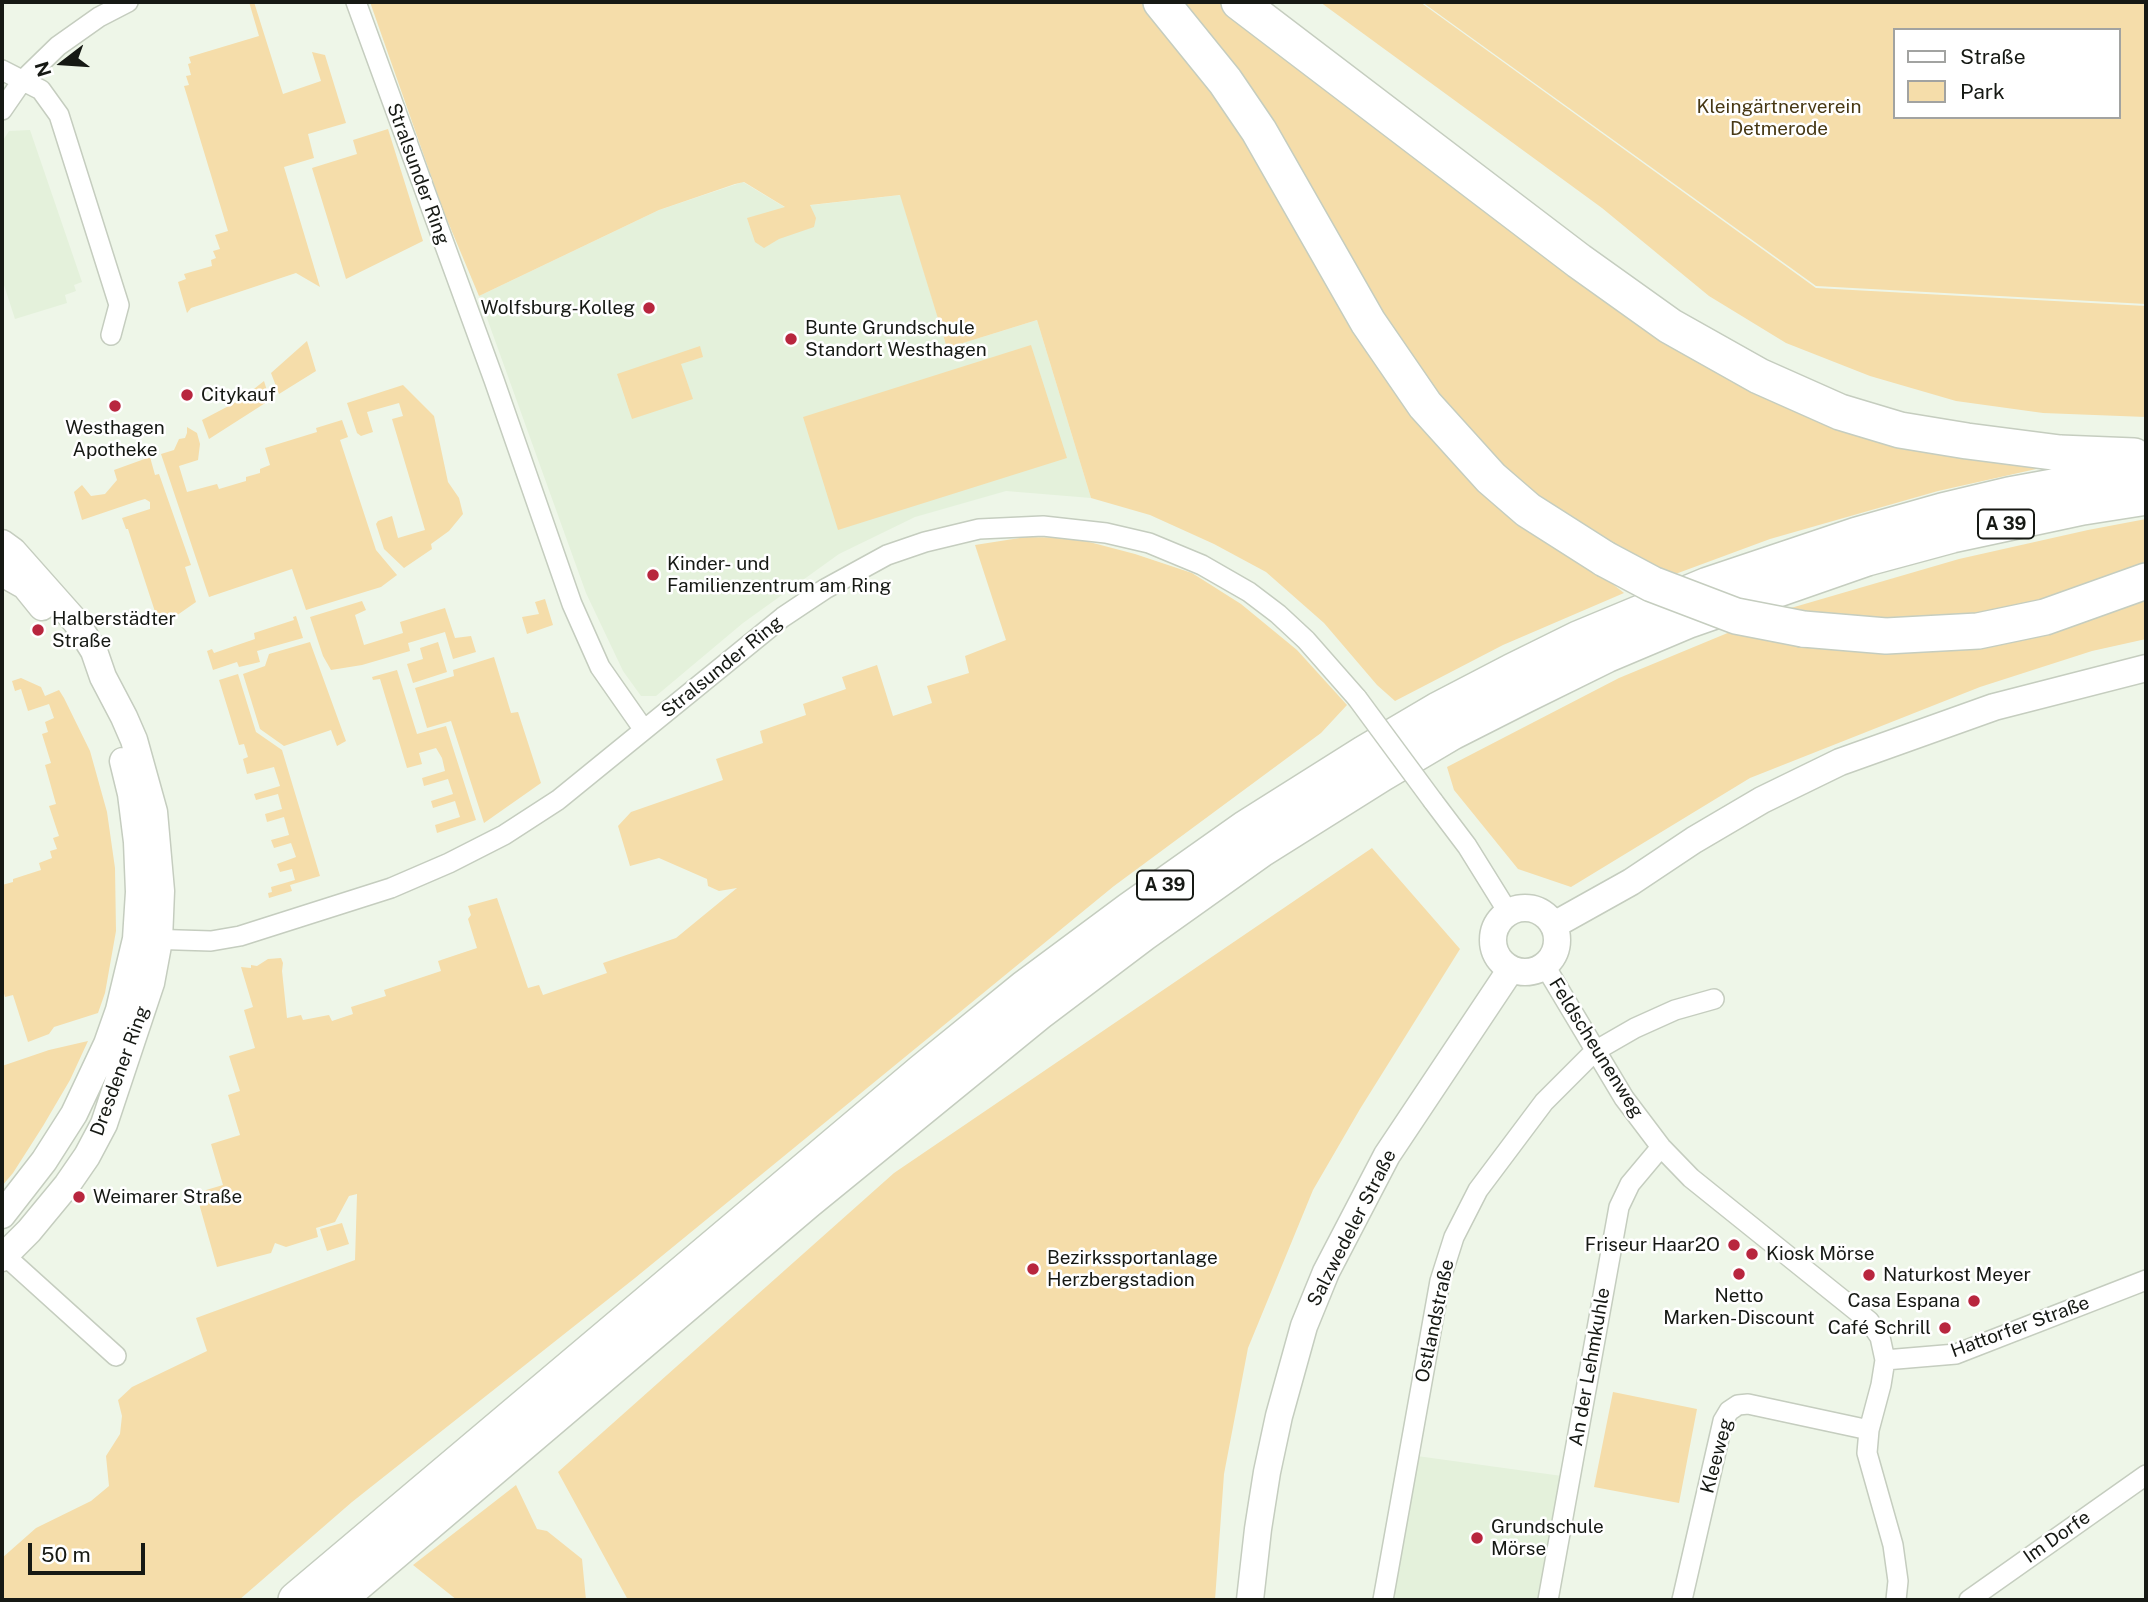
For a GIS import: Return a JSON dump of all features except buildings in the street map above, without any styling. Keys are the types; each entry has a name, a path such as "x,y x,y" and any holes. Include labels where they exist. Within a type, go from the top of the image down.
{"highway":[{"path":"1161,2 1225,81 1259,131 1368,322 1424,405 1491,478 1528,510 1605,559 1652,584 1736,616 1803,629 1886,636 1978,631 2045,617 2146,581"},
{"path":"1239,2 1589,268 1670,326 1759,376 1840,412 1900,430 2060,453 2146,456"},
{"name":"A 39","path":"400,1530 912,1080 1025,988 1246,828 1376,747 1438,710 1578,639 1708,585 1857,535 1955,508 2063,484 2146,470"},
{"name":"A 39","path":"296,1600 359,1564 1040,1011 1259,850 1381,774 1452,732 1560,678 1629,645 1724,607 1867,558 1952,535 2082,507 2146,497"},
{"name":"A 39","path":"338,1600 359,1564"}],"street":[{"path":"2,110 22,81 58,46 99,17 128,2"},
{"name":"Stralsunder Ring","path":"356,2 494,380 572,604 600,667 643,730"},
{"path":"2,69 41,90 59,116 119,305 111,335"},
{"name":"Stralsunder Ring","path":"147,939 211,941 240,936 391,888 449,863 533,817 561,797 783,617 825,589 887,555 925,542 979,528 1043,526 1106,533 1149,543 1202,565 1249,592 1278,614 1306,640 1357,698 1467,846 1508,912"},
{"name":"Dresdener Ring","path":"2,543 47,587 87,638 134,740 156,832 161,891 147,939 88,1088 58,1140 2,1215"},
{"name":"Dresdener Ring","path":"2,573 25,586 72,644 119,747 131,794 139,892 147,939 144,1010 104,1124 67,1185 29,1231 3,1255 116,1356"},
{"path":"1554,925 1631,882 1762,800 1840,762 1994,708 2146,668"},
{"path":"1529,908 1548,917 1554,925 1557,934 1556,952 1545,966 1528,972 1511,970 1495,953 1494,930 1508,912 1529,908"},
{"name":"Feldscheunenweg","path":"1545,966 1624,1098 1661,1147 1691,1178 1869,1321 1880,1337 1885,1360"},
{"name":"Salzwedeler Straße","path":"1250,1600 1265,1483 1279,1416 1304,1326 1326,1272 1387,1155 1511,970"},
{"name":"Ostlandstraße","path":"1383,1600 1440,1281 1454,1237 1478,1191 1544,1102 1595,1051 1635,1028 1675,1010 1714,999"},
{"name":"An der Lehmkuhle","path":"1548,1600 1619,1207 1630,1184 1661,1147"},
{"name":"Hattorfer Straße","path":"1885,1360 1956,1354 2146,1280"},
{"path":"1885,1360 1869,1430 1867,1453 1893,1545 1898,1581 1896,1600"},
{"name":"Kleeweg","path":"1682,1600 1723,1421 1729,1411 1738,1405 1748,1404 1869,1430"},
{"name":"Im Dorfe","path":"1969,1600 2141,1485"}],"shaded area":[{"path":"30,130 82,282 74,285 76,291 65,295 67,303 15,319 2,279 2,142 9,131"},
{"path":"743,182 786,208 901,195 947,348 1037,320 1091,498 1006,491 915,517 839,554 743,623 656,696 641,696 623,671 586,593 479,296 659,210"},
{"name":"Grundschule Mörse","path":"1417,1456 1562,1476 1540,1600 1392,1600"}],"green space":[{"path":"249,2 254,2 283,94 321,81 312,52 325,55 346,123 308,134 314,158 284,167 320,287 296,273 191,308 187,313 178,282 186,279 184,274 212,266 211,260 216,258 213,251 220,249 215,235 228,231 184,86 189,85 186,76 191,75 189,57 259,36"},
{"path":"370,2 1143,2 1184,47 1215,89 1357,329 1589,565 1624,593 1503,645 1395,701 1377,685 1324,623 1266,572 1214,544 1150,515 1091,498 1037,320 947,348 900,195 810,205 816,218 814,227 779,239 764,248 755,242 747,218 785,207 744,182 735,184 659,210 479,296 443,210"},
{"path":"1177,2 1219,2 1570,272 1664,337 2054,465 1938,491 1770,539 1670,576 1535,502 1425,388"},
{"path":"1320,2 1420,2 1816,288 2146,306 2146,417 2043,413 1956,401 1870,376 1786,343 1709,296 1602,208"},
{"name":"Kleingärtnerverein Detmerode","path":"1422,2 2146,2 2146,304 1816,286"},
{"path":"388,129 423,241 346,279 312,168 357,154 353,140"},
{"path":"307,341 316,371 279,394 271,373"},
{"path":"1031,345 1067,458 838,530 803,417"},
{"path":"700,346 703,357 681,364 693,399 632,419 617,374"},
{"path":"264,381 270,400 209,439 202,420 240,400"},
{"path":"403,385 434,416 448,482 459,498 463,514 449,531 431,544 432,549 404,568 384,549 376,524 392,516 398,538 425,530 392,419 403,416 399,403 367,412 373,432 361,436 357,433 347,403"},
{"path":"342,420 348,437 340,440 376,550 397,575 381,587 306,610 292,569 209,597 161,454 174,450 179,439 185,438 187,427 197,433 200,444 198,460 179,466 187,492 217,484 219,489 246,481 246,477 260,473 260,469 270,465 265,448 317,432 316,428"},
{"path":"150,457 155,475 159,474 191,565 185,567 196,602 160,627 122,518 150,509 150,502 145,499 82,520 74,492 82,485 91,496 105,494 117,480 114,470"},
{"path":"2146,519 2146,562 2005,613 1882,625 1784,610 1959,559"},
{"path":"1026,537 1074,538 1192,573 1241,604 1297,650 1347,705 1321,733 1114,886 635,1278 352,1502 239,1600 2,1600 2,1558 36,1528 91,1501 109,1486 106,1456 120,1434 122,1416 118,1400 132,1387 207,1351 196,1318 355,1260 357,1194 349,1196 335,1222 316,1228 318,1237 286,1247 275,1243 271,1253 217,1267 196,1193 223,1185 211,1144 240,1135 228,1095 240,1091 229,1056 255,1048 244,1010 253,1007 241,967 251,968 251,965 257,966 268,959 281,958 287,1018 301,1015 303,1020 329,1015 332,1021 353,1014 351,1007 386,996 384,990 441,971 438,961 477,948 468,919 471,915 468,906 497,898 528,988 539,985 543,995 607,973 603,963 676,938 737,888 719,891 708,886 707,879 659,858 630,866 618,826 631,812 723,780 716,759 763,743 760,731 806,715 803,704 846,689 842,677 877,665 893,716 932,703 927,686 969,673 965,656 1006,640 975,545"},
{"path":"2146,594 2146,639 2092,651 1980,687 1750,778 1571,887 1518,869 1454,790 1447,767 1619,678 1730,632 1838,650 1885,651"},
{"path":"545,599 553,625 527,634 522,617 539,614 535,602"},
{"path":"362,601 366,610 355,615 364,645 403,633 400,622 445,608 455,638 471,636 476,652 453,659 445,632 408,643 410,651 362,665 331,670 323,656 310,617"},
{"path":"296,616 303,638 257,651 260,662 239,667 237,662 213,670 207,651 212,649 214,653 255,639 254,633 294,620 293,617"},
{"path":"310,642 346,741 337,746 331,730 284,746 260,729 243,674 265,666 269,654"},
{"path":"438,642 447,672 413,683 407,664 423,659 420,648"},
{"path":"494,657 511,713 518,712 541,783 484,823 451,721 427,728 415,688 454,676 453,670"},
{"path":"397,670 417,734 446,726 476,820 437,833 435,825 460,817 455,801 433,808 431,801 453,794 448,779 424,786 422,778 445,771 436,748 419,753 422,764 407,768 380,679 373,680 372,677"},
{"path":"238,674 256,732 282,750 320,876 290,885 292,891 269,898 271,887 295,880 292,869 280,872 277,864 296,857 291,843 274,848 271,840 289,835 284,817 267,822 265,814 282,809 278,794 256,800 254,794 280,786 274,767 247,774 243,759 248,757 244,744 239,745 219,680"},
{"path":"21,678 41,687 45,696 59,690 64,698 90,751 107,812 115,868 116,931 105,993 98,1013 54,1027 49,1034 28,1042 13,995 5,997 2,987 2,885 41,870 39,863 52,858 50,851 57,849 53,838 59,836 49,806 56,804 45,765 51,763 42,734 48,732 45,722 54,718 49,704 28,711 21,689 15,691 12,681"},
{"name":"Bezirkssportanlage Herzbergstadion","path":"1372,848 1460,949 1313,1190 1248,1348 1224,1474 1215,1600 628,1600 558,1472 894,1173"},
{"path":"88,1041 70,1080 43,1126 2,1186 2,1066 49,1050"},
{"path":"342,1223 349,1244 327,1251 320,1229"},
{"path":"1613,1392 1697,1409 1679,1503 1594,1487"},
{"path":"516,1485 537,1529 547,1531 582,1559 586,1600 457,1600 413,1565"}],"place":[{"name":"Wolfsburg-Kolleg","path":"649,308"},
{"name":"Bunte Grundschule Standort Westhagen","path":"791,339"},
{"name":"Citykauf","path":"187,395"},
{"name":"Westhagen Apotheke","path":"115,406"},
{"name":"Kinder- und Familienzentrum am Ring","path":"653,575"},
{"name":"Halberstädter Straße","path":"38,630"},
{"name":"Weimarer Straße","path":"79,1197"},
{"name":"Friseur Haar2O","path":"1734,1245"},
{"name":"Kiosk Mörse","path":"1752,1254"},
{"name":"Bezirkssportanlage Herzbergstadion","path":"1033,1269"},
{"name":"Netto Marken-Discount","path":"1739,1274"},
{"name":"Naturkost Meyer","path":"1869,1275"},
{"name":"Casa Espana","path":"1974,1301"},
{"name":"Café Schrill","path":"1945,1328"},
{"name":"Grundschule Mörse","path":"1477,1538"}]}
